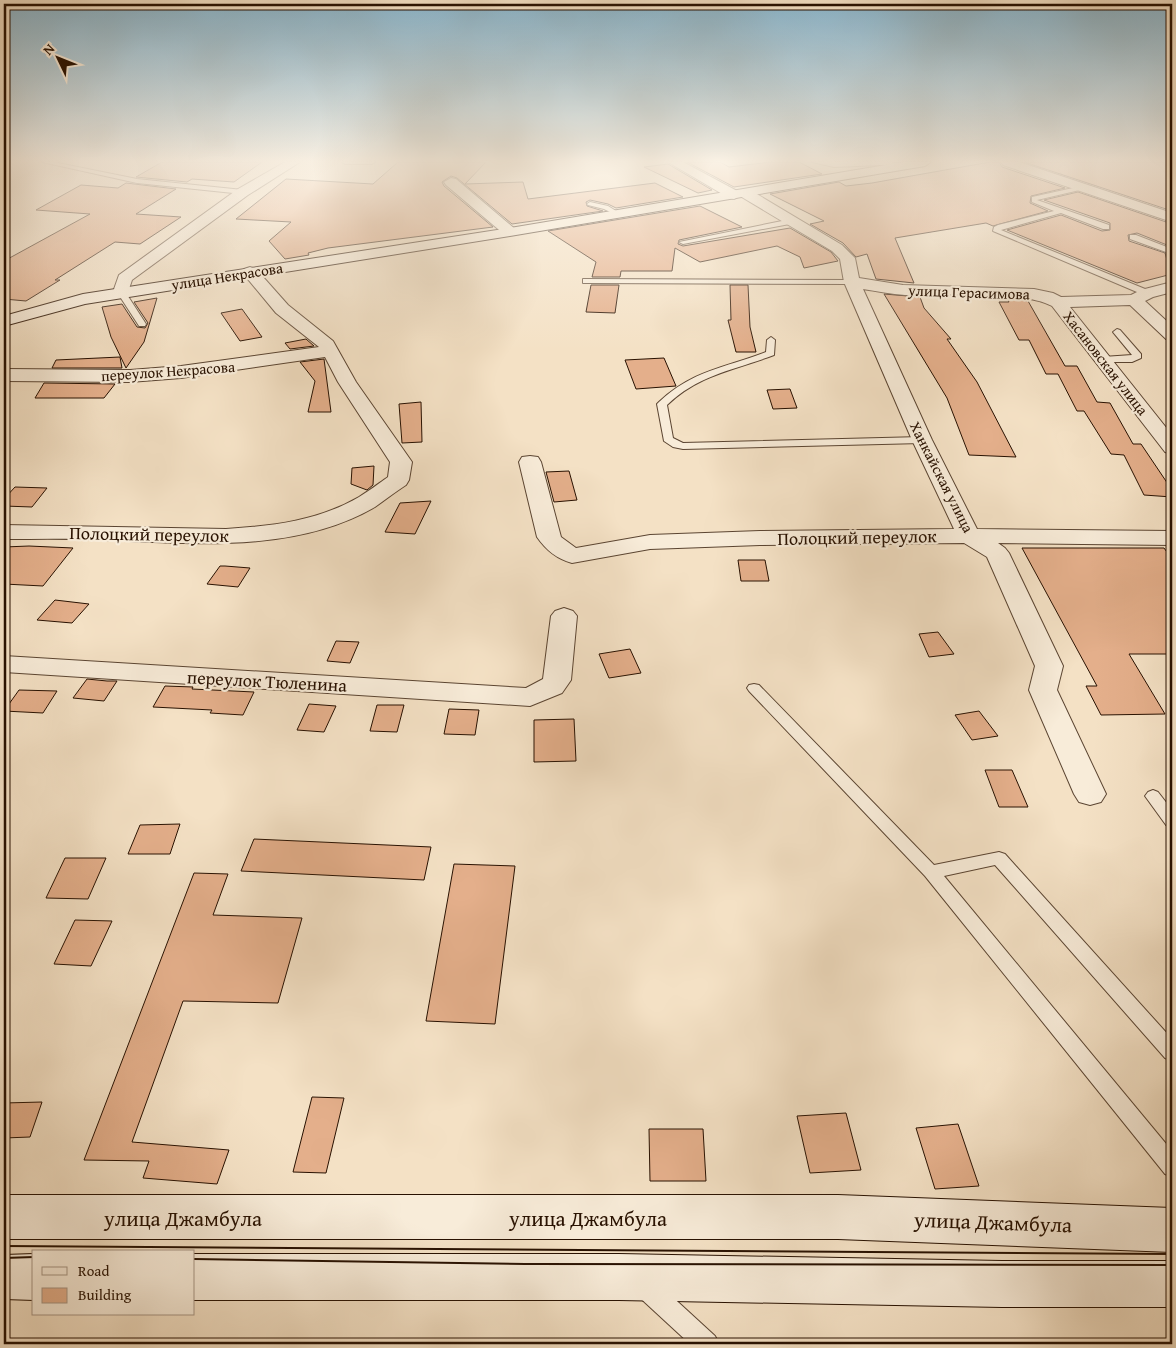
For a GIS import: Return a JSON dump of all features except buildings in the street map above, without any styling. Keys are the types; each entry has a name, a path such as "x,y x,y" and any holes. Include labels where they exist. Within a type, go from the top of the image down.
{"street":[{"path":"121,292 125,278 198,225"},
{"path":"502,225 510,232"},
{"name":"улица Некрасова","path":"4,322 83,299 121,292 553,225"},
{"name":"Ханкайская улица","path":"798,225 847,258 852,282 922,440 969,536 997,553 1049,666 1043,690 1090,794"},
{"name":"Полоцкий переулок","path":"4,532 112,532 176,536 247,535 293,530 345,514 365,505 398,480 401,462 347,382 327,345 282,309 250,272"},
{"name":"улица Герасимова","path":"852,282 903,290 1034,294 1047,296 1058,302 1140,297 1172,287"},
{"path":"1140,297 1172,335"},
{"name":"Хасановская улица","path":"1058,302 1172,448"},
{"name":"переулок Некрасова","path":"4,375 130,376 181,372 331,351"},
{"name":"Полоцкий переулок","path":"530,462 549,537 553,543 572,556 650,542 760,538 969,536 1172,538"},
{"name":"переулок Тюленина","path":"4,664 55,669 530,697 552,687 557,680 564,616"},
{"name":"улица Джамбула","path":"4,1217 838,1217 1172,1230"},
{"path":"4,1276 32,1277"},
{"path":"195,1277 634,1277 1002,1284 1172,1284"}],"lane":[{"path":"683,242 772,225"},
{"path":"1008,225 1000,227 997,231 1140,297"},
{"path":"1100,225 1106,227"},
{"path":"1133,237 1169,252 1172,257"},
{"path":"586,281 852,282"},
{"path":"121,292 142,324"},
{"path":"1103,360 1132,359 1138,356 1117,332"},
{"path":"771,340 771,353 695,378 674,391 662,404 668,438 672,442 683,446 922,440"},
{"path":"754,688 931,872 1172,1167"},
{"path":"1153,796 1172,820"},
{"path":"931,872 999,858 1172,1052"},
{"path":"634,1277 707,1344"}],"tram line":[{"path":"4,1246 1172,1254"},
{"path":"4,1258 32,1257"},
{"path":"195,1259 525,1264 1172,1265"}]}
